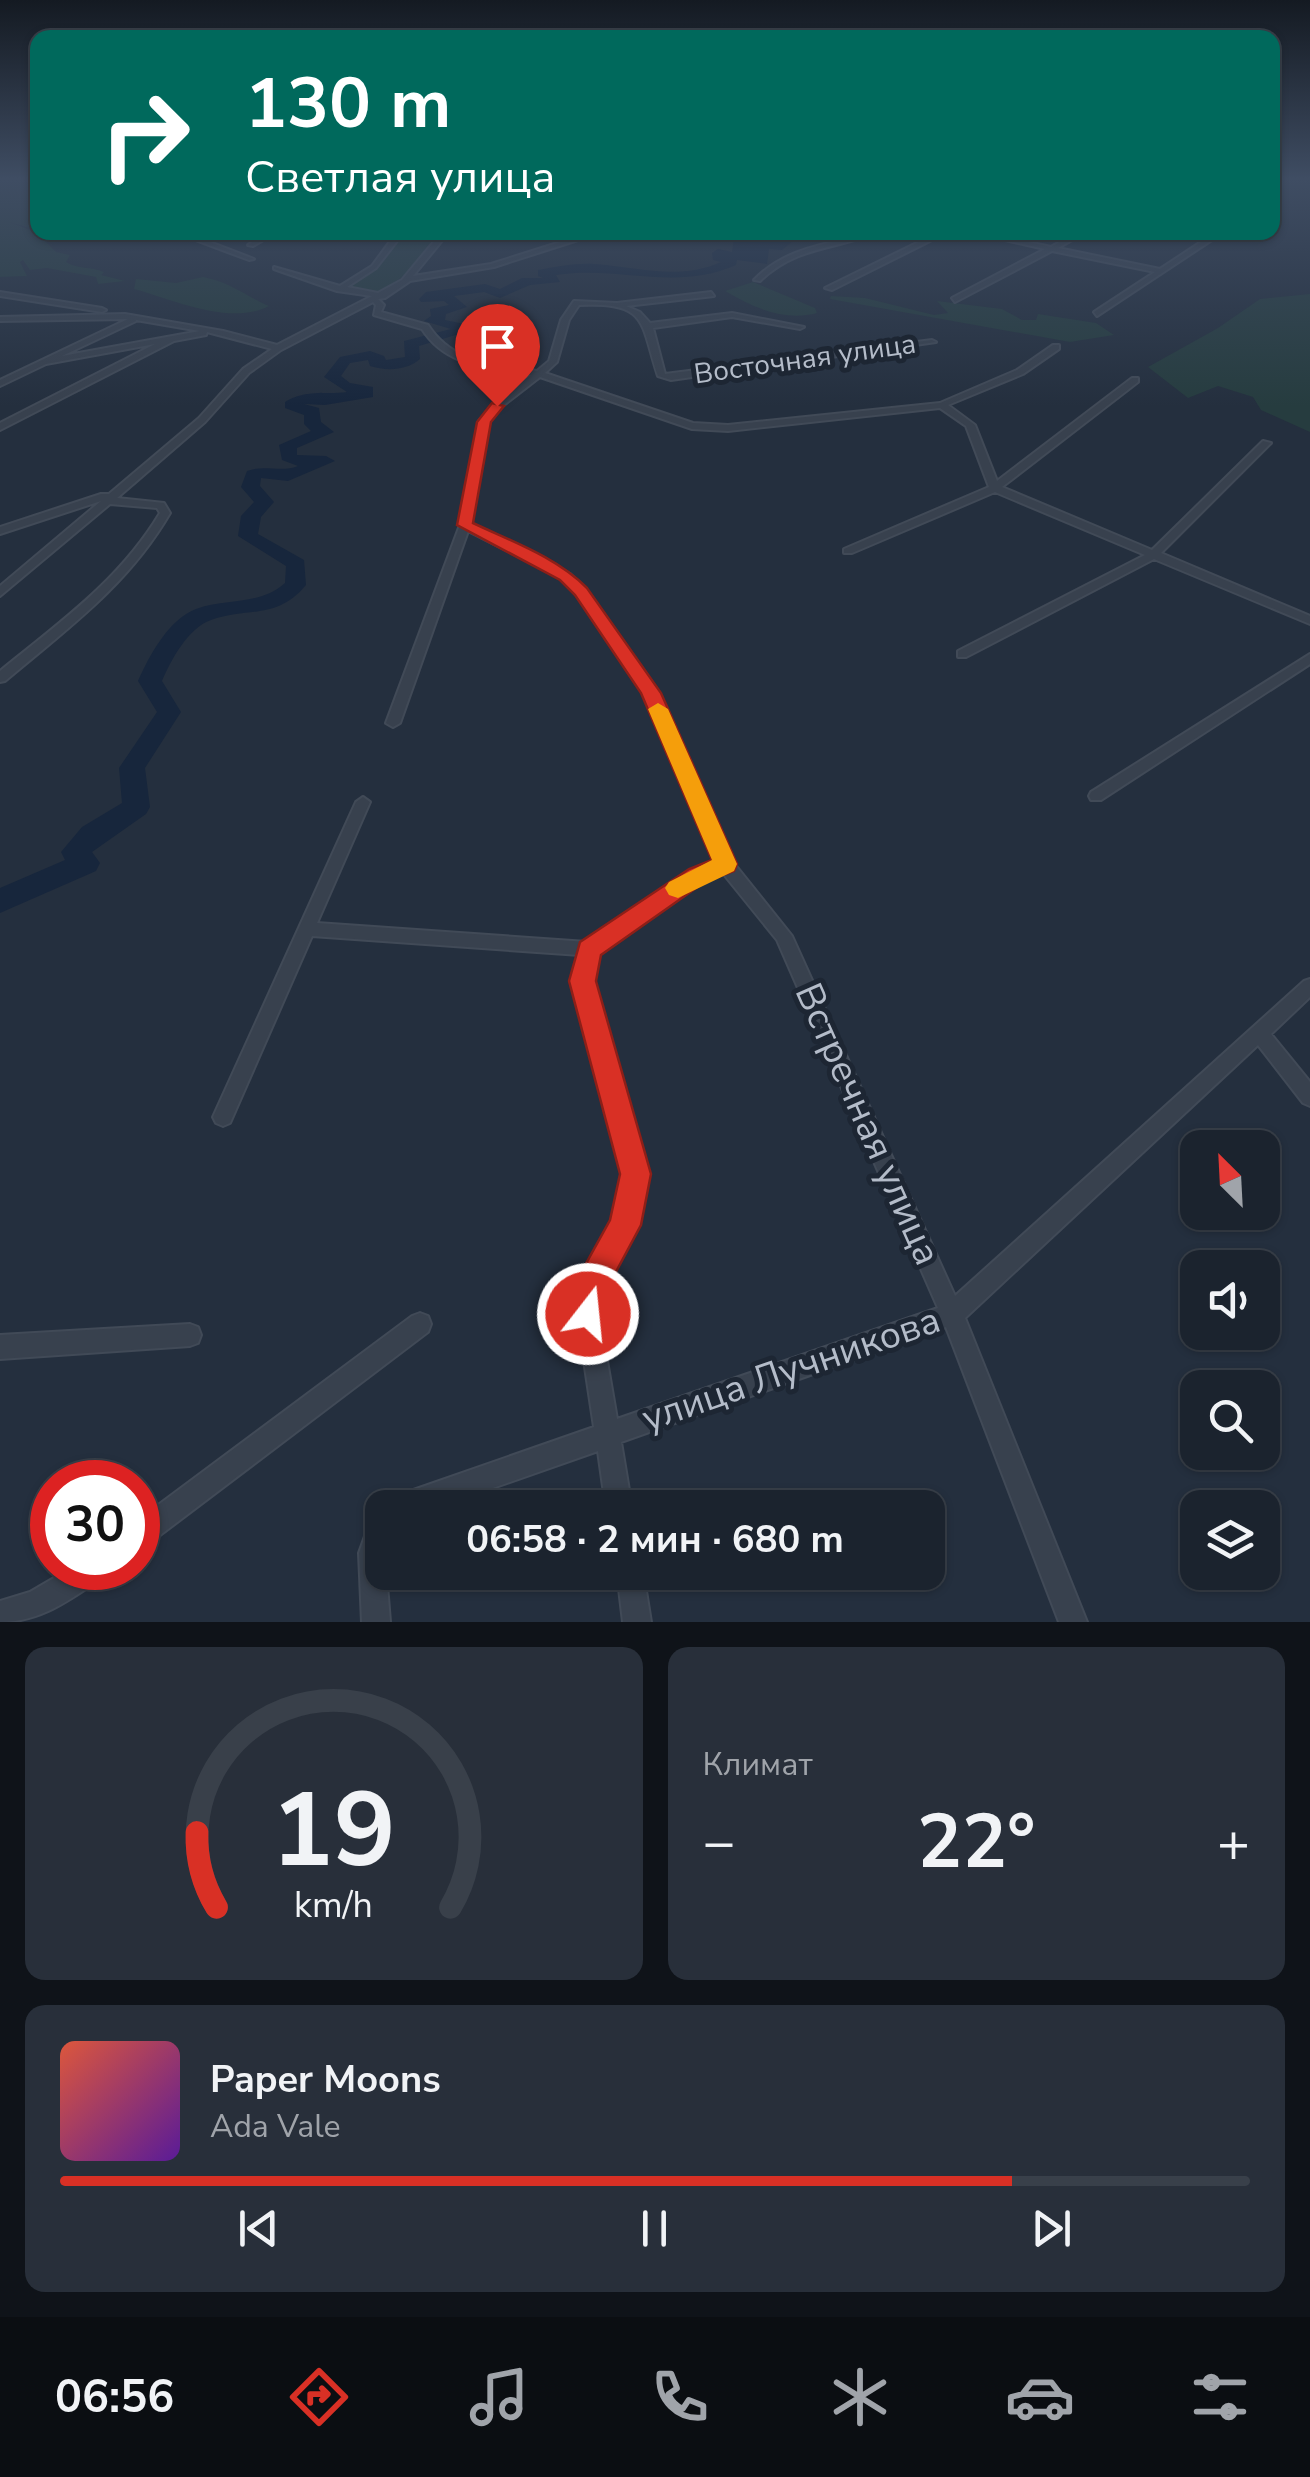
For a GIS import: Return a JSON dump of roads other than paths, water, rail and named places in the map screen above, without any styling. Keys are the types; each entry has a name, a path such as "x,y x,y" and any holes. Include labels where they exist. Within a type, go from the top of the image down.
{"street":[{"path":"236,254 251,259"},
{"path":"340,289 374,267 384,254"},
{"path":"0,592 202,420 246,371 278,348 410,278 429,254"},
{"path":"410,278 454,274 533,254"},
{"path":"758,280 769,267 797,254"},
{"path":"829,288 900,254"},
{"path":"955,300 1041,254"},
{"path":"1073,254 1158,271"},
{"path":"1097,314 1186,254"},
{"path":"276,268 378,298"},
{"path":"0,294 79,304 278,348"},
{"path":"392,723 465,525 484,422 497,406 540,374 559,352 572,306 711,294"},
{"path":"378,298 376,313 418,324 434,342 457,358 540,374 692,426 728,428 942,404 1020,372 1056,347"},
{"path":"617,305 642,317 649,326 732,316 800,327"},
{"path":"0,318 125,316"},
{"path":"0,383 136,318"},
{"name":"Восточная улица","path":"649,326 662,376 932,342"},
{"path":"44,362 172,338 223,333"},
{"path":"0,427 172,338"},
{"path":"848,550 996,488 1135,380"},
{"path":"942,404 970,425 996,488 1310,620"},
{"path":"962,654 1153,555 1266,443"},
{"path":"0,532 110,496 160,505 165,513 149,544 108,590 0,678"},
{"name":"Встречная улица","path":"465,525 566,576 651,693 726,864 784,936 952,1314 1072,1622"},
{"path":"1096,796 1310,658"},
{"path":"223,1117 363,802"},
{"path":"306,930 590,949 698,875 726,864"},
{"path":"590,949 582,981 636,1174 625,1225 594,1278 588,1314 617,1490"},
{"name":"улица Лучникова","path":"449,1490 952,1314 1310,986"},
{"path":"1259,1034 1310,1096"},
{"path":"160,1519 420,1324"},
{"path":"0,1347 190,1335"},
{"path":"0,1615 36,1604 59,1590"},
{"path":"374,1590 376,1622"},
{"path":"633,1590 637,1622"}],"waterway":[{"path":"0,901 86,863 75,852 92,834 136,807 132,768 169,712 150,681 162,653 200,615 276,602 295,585 297,564 248,536 251,516 264,502 250,487 253,475 263,471 288,476 326,461 292,460 288,456 288,445 325,432 312,424 313,412 291,405 305,396 325,400 367,394 367,390 345,387 332,377 345,360 370,355 379,359 375,363 379,364 404,363 412,359 413,348 409,344 464,328 431,321 441,316 435,312 460,307 447,297 426,299 431,295 485,288 500,294 527,281 542,283 555,279 542,273 576,268 665,276 699,274 732,262 717,257 718,254"},
{"path":"722,254 763,261 763,254"}]}
